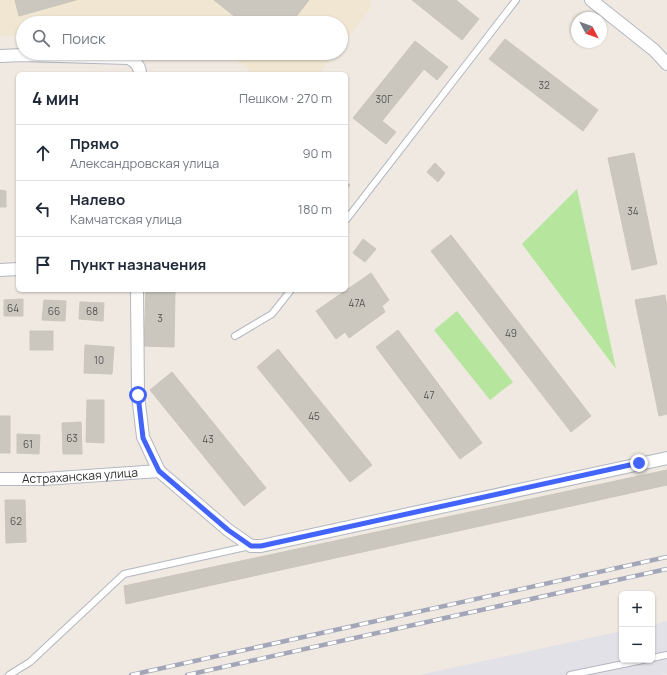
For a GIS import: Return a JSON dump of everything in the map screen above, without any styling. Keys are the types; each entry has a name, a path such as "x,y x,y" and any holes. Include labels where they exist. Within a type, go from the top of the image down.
{"street":[{"path":"591,0 648,45 667,64"},
{"path":"0,56 16,55"},
{"path":"132,60 136,62 140,72"},
{"path":"0,270 16,270"},
{"path":"137,292 138,395 143,438 159,471 228,530 251,546 261,546 667,458"},
{"name":"Астраханская улица","path":"0,479 44,479 159,471"}],"lane":[{"path":"348,217 516,0"},
{"path":"234,336 272,314 289,292"},
{"path":"9,675 30,662 124,574 251,546"},
{"path":"655,657 667,655"},
{"path":"570,675 628,663"}],"shaded area":[{"path":"0,0 371,0 370,9 348,37 348,16 16,16 16,35 0,36"},
{"path":"236,60 329,60 320,72 251,72"},
{"path":"667,621 667,674 419,675 619,632 619,663 655,663 655,624"}],"green space":[{"path":"577,189 616,369 522,244"},
{"path":"457,311 513,382 490,400 434,330"}],"building":[{"path":"15,0 76,0 19,16"},
{"path":"214,0 262,0 283,16 234,16"},
{"path":"262,0 309,0 296,16 282,16"},
{"path":"412,0 456,0 479,19 462,40"},
{"path":"505,39 598,110 583,131 489,59"},
{"path":"415,41 448,67 437,80 424,69 382,121 396,132 386,144 353,118"},
{"path":"634,153 657,264 632,270 608,158"},
{"path":"435,163 445,173 438,182 427,172"},
{"path":"0,190 6,191 6,207 0,207"},
{"path":"451,235 591,416 571,432 431,251"},
{"path":"363,239 376,249 365,262 353,253"},
{"path":"371,273 389,300 382,306 385,312 349,338 345,332 336,339 316,311 344,292 348,292 348,289"},
{"path":"146,292 175,292 174,347 144,346"},
{"path":"665,295 667,307 667,414 659,416 635,300"},
{"path":"23,299 23,316 4,316 4,300"},
{"path":"44,300 66,301 65,321 42,320"},
{"path":"80,302 104,303 103,321 79,319"},
{"path":"398,330 482,443 460,459 376,347"},
{"path":"30,331 53,331 53,350 30,350"},
{"path":"85,345 114,347 112,374 84,373"},
{"path":"278,349 372,465 350,482 257,367"},
{"path":"172,372 266,488 244,506 150,390"},
{"path":"87,400 104,400 104,443 86,442"},
{"path":"0,416 10,416 10,453 0,453"},
{"path":"81,422 82,454 63,454 62,423"},
{"path":"17,434 40,435 39,454 17,453"},
{"path":"667,470 667,485 126,604 124,586"},
{"path":"5,500 25,500 26,542 6,543"}],"railway":[{"path":"131,675 667,557"},
{"path":"187,675 667,569"}],"route":[{"path":"138,395 143,438 159,471 228,530 251,546 261,546 639,463"}]}
